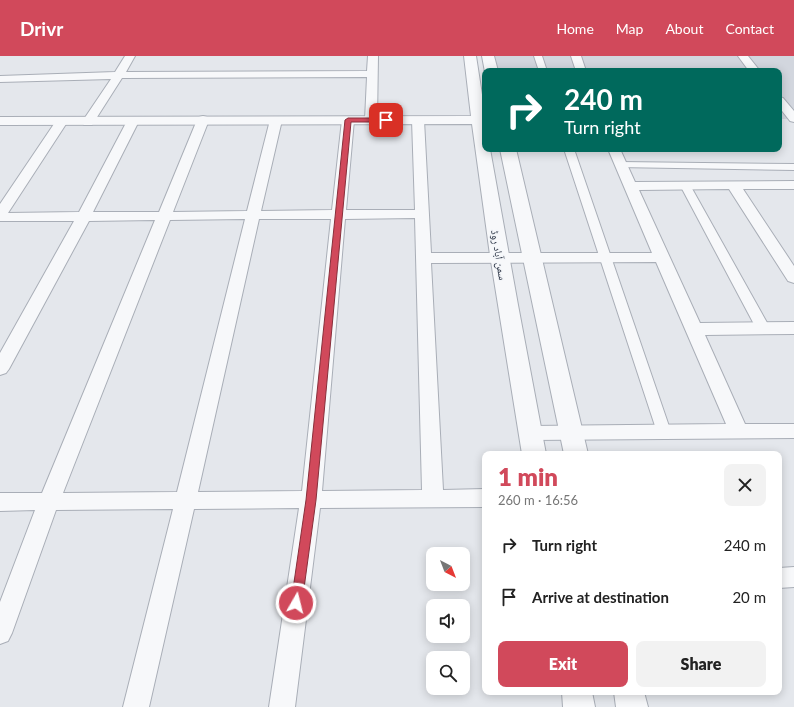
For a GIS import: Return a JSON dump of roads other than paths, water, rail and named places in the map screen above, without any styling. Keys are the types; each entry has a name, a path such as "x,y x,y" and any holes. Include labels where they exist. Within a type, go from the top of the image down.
{"street":[{"path":"88,122 130,56"},
{"path":"371,120 373,56"},
{"name":"سمن آباد روڈ","path":"470,56 482,120"},
{"path":"488,56 491,68"},
{"path":"538,56 542,68"},
{"path":"576,56 580,68"},
{"path":"743,56 753,68"},
{"path":"0,79 119,75 373,74"},
{"path":"782,104 794,118"},
{"path":"782,119 794,118"},
{"path":"0,633 49,502 203,120"},
{"path":"136,707 276,120"},
{"path":"282,707 311,500 348,120"},
{"path":"418,120 433,499"},
{"path":"0,121 482,120"},
{"path":"0,215 62,121"},
{"path":"0,369 7,343 84,216 133,121"},
{"name":"سمن آباد روڈ","path":"486,152 499,258 534,451"},
{"path":"509,152 575,451"},
{"path":"570,152 664,432"},
{"path":"615,152 740,431"},
{"path":"621,165 794,167"},
{"path":"734,185 794,278"},
{"path":"630,186 794,185"},
{"path":"685,186 763,328"},
{"path":"0,215 164,216 422,214"},
{"path":"423,258 662,257"},
{"path":"694,329 794,328"},
{"path":"531,433 794,431"},
{"path":"0,502 482,498"},
{"path":"782,578 794,577"},
{"path":"577,695 579,707"},
{"path":"630,695 632,707"}]}
